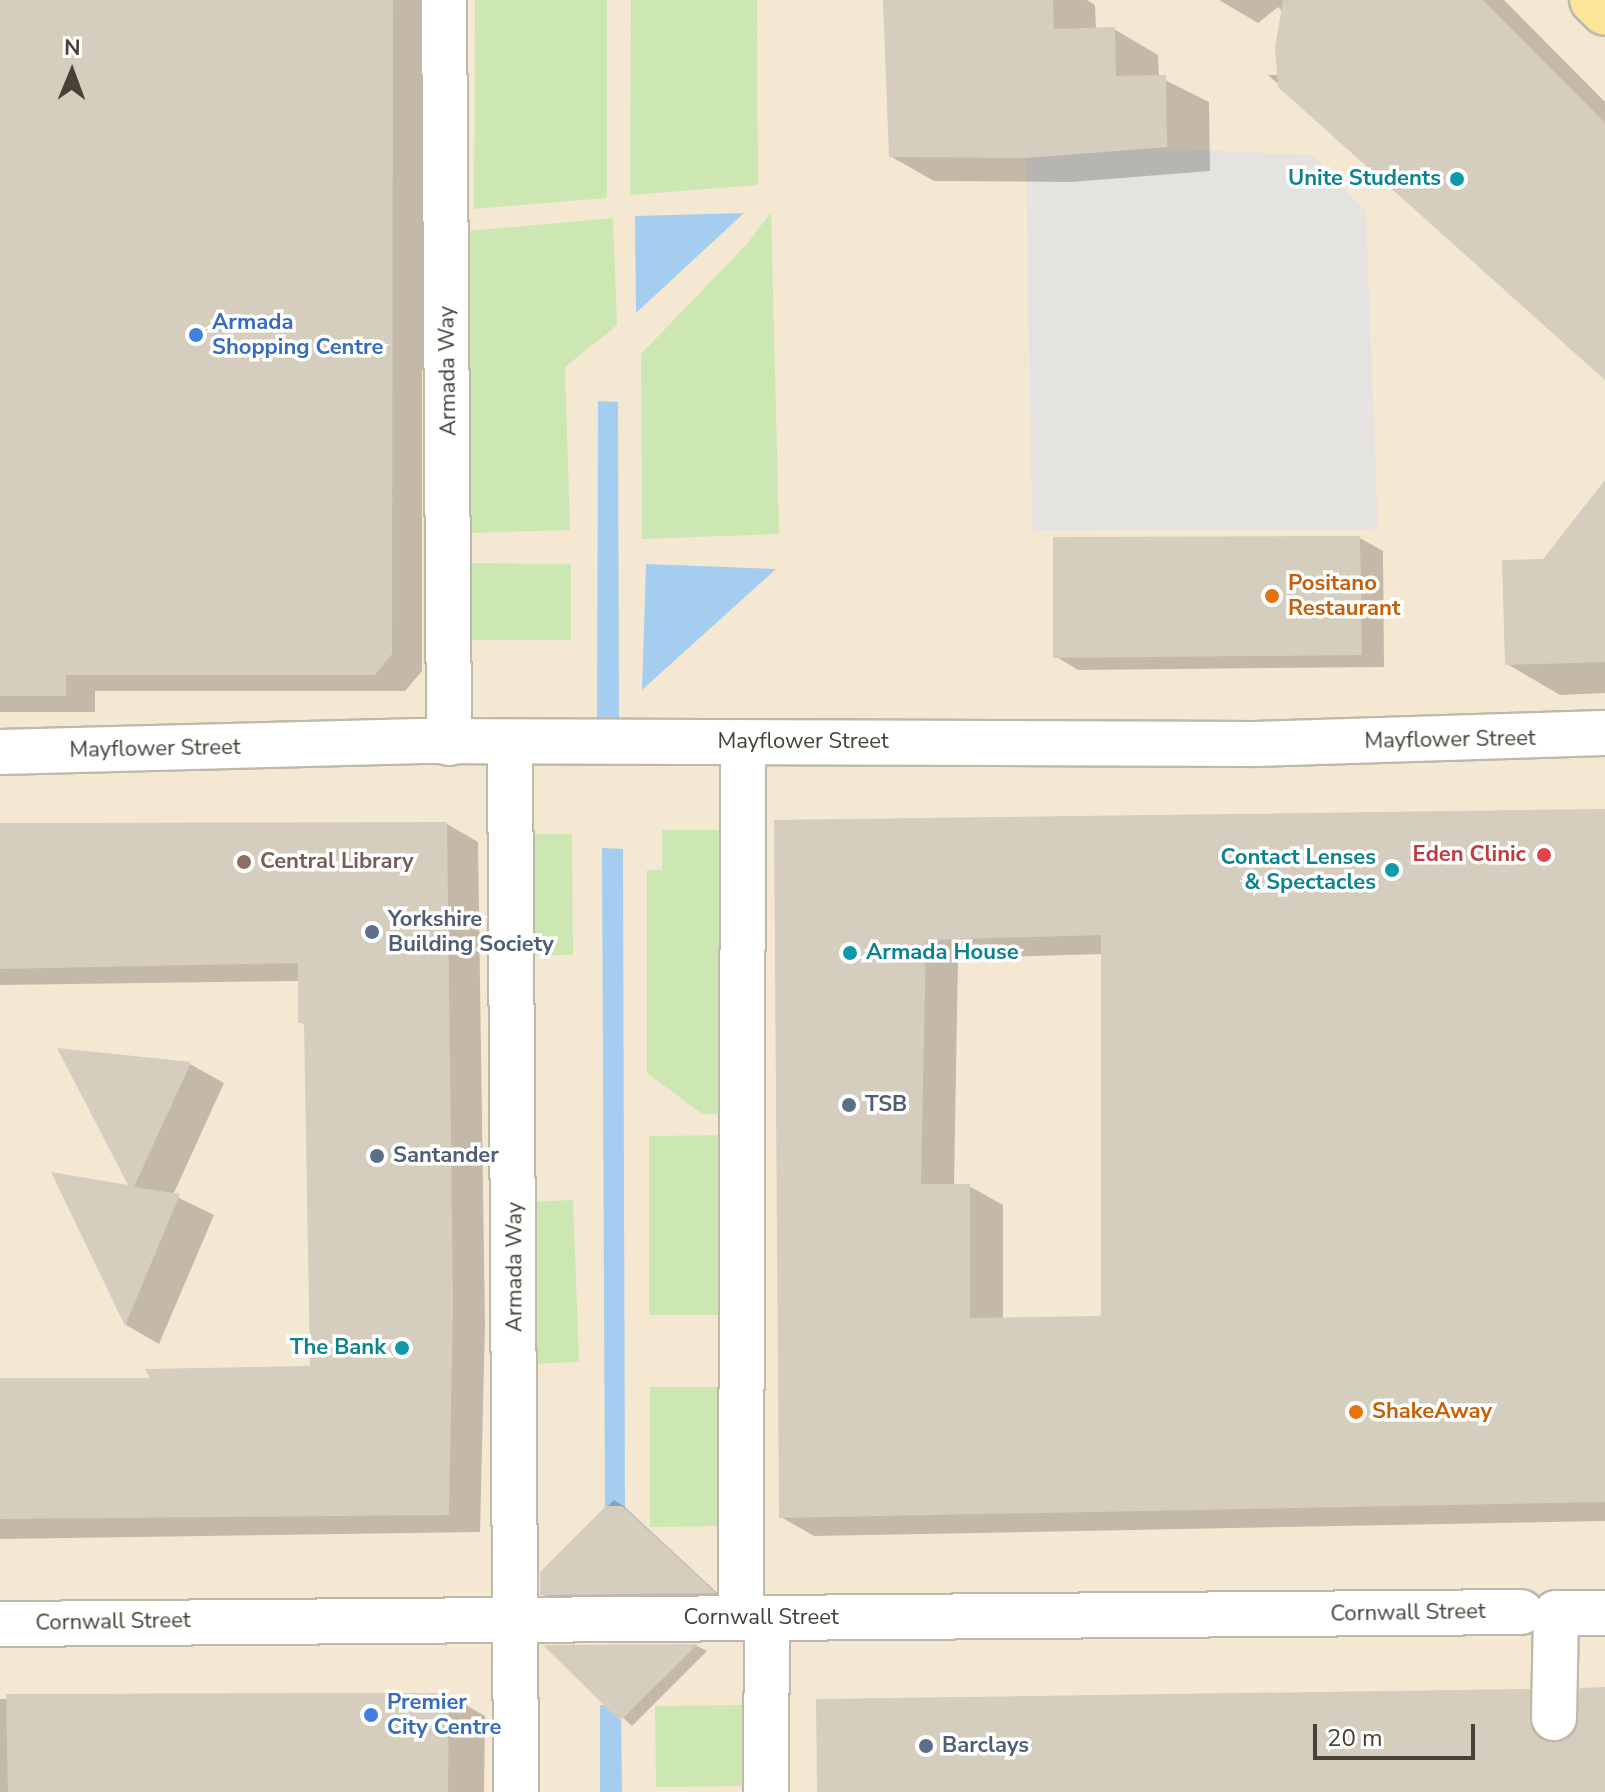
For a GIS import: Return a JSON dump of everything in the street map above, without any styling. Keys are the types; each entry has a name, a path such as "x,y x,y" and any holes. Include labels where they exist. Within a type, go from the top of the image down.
{"main road":[{"path":"1592,0 1605,13"}],"street":[{"name":"Armada Way","path":"444,0 449,743"},
{"name":"Mayflower Street","path":"0,752 510,742 1253,744 1605,733"},
{"name":"Armada Way","path":"510,742 516,1792"},
{"path":"743,742 754,1619 766,1792"},
{"name":"Cornwall Street","path":"0,1624 1521,1612"},
{"path":"1554,1718 1556,1613 1605,1613"}],"shaded area":[{"path":"0,0 1573,0 1605,34 1605,1792 0,1792"},
{"path":"1156,148 1313,155 1366,211 1378,529 1032,531 1026,158"}],"green space":[{"path":"475,0 607,0 607,198 474,209"},
{"path":"631,0 757,0 758,185 630,195"},
{"path":"771,212 779,534 642,539 641,354 747,244"},
{"path":"613,218 617,325 565,367 570,530 468,533 468,231"},
{"path":"470,563 571,564 571,640 467,640"},
{"path":"662,830 734,830 734,1114 702,1114 647,1073 647,870 662,870"},
{"path":"524,834 572,834 573,955 525,955"},
{"path":"731,1135 731,1315 649,1315 649,1136"},
{"path":"573,1200 579,1362 530,1364 524,1202"},
{"path":"650,1387 731,1387 731,1526 650,1527"},
{"path":"743,1705 745,1786 656,1787 655,1706"}],"water":[{"path":"744,213 636,313 635,216"},
{"path":"598,401 618,402 619,720 597,720"},
{"path":"646,564 776,569 642,690"},
{"path":"602,848 623,849 625,1517 605,1517"},
{"path":"600,1705 621,1705 622,1792 600,1792"}],"building":[{"name":"Armada Shopping Centre","path":"0,0 393,0 392,654 375,675 66,675 66,696 0,696"},
{"path":"883,0 1053,0 1054,29 1115,27 1116,76 1166,75 1167,147 1026,158 889,157"},
{"name":"Unite Students","path":"1283,0 1483,0 1605,123 1605,380 1278,87 1275,48"},
{"path":"1605,480 1605,662 1505,665 1502,560 1543,559"},
{"path":"1360,536 1362,655 1053,658 1053,537"},
{"path":"1605,809 1605,1502 779,1518 774,820","holes":["1101,935 1101,1316 970,1318 970,1184 921,1184 926,940"]},
{"path":"447,822 453,1306 449,1515 0,1519 0,1378 150,1378 145,1369 310,1366 304,1023 298,1023 298,963 0,969 0,823"},
{"path":"57,1048 191,1062 134,1187 180,1194 125,1326 51,1172 128,1185"},
{"path":"606,1506 622,1506 716,1593 540,1595 540,1572"},
{"path":"698,1644 620,1721 543,1645"},
{"path":"1605,1687 1605,1792 817,1792 816,1699 1530,1689 1532,1729 1554,1743 1576,1730 1580,1688"},
{"path":"449,1693 448,1792 8,1792 6,1694"}],"place":[{"name":"Unite Students","path":"1457,179"},
{"name":"Armada Shopping Centre","path":"196,335"},
{"name":"Positano Restaurant","path":"1272,596"},
{"name":"Eden Clinic","path":"1544,855"},
{"name":"Central Library","path":"244,862"},
{"name":"Contact Lenses & Spectacles","path":"1392,870"},
{"name":"Yorkshire Building Society","path":"372,932"},
{"name":"Armada House","path":"850,953"},
{"name":"TSB","path":"849,1105"},
{"name":"Santander","path":"377,1156"},
{"name":"The Bank","path":"402,1348"},
{"name":"ShakeAway","path":"1356,1412"},
{"name":"Premier City Centre","path":"371,1715"},
{"name":"Barclays","path":"926,1746"}]}
